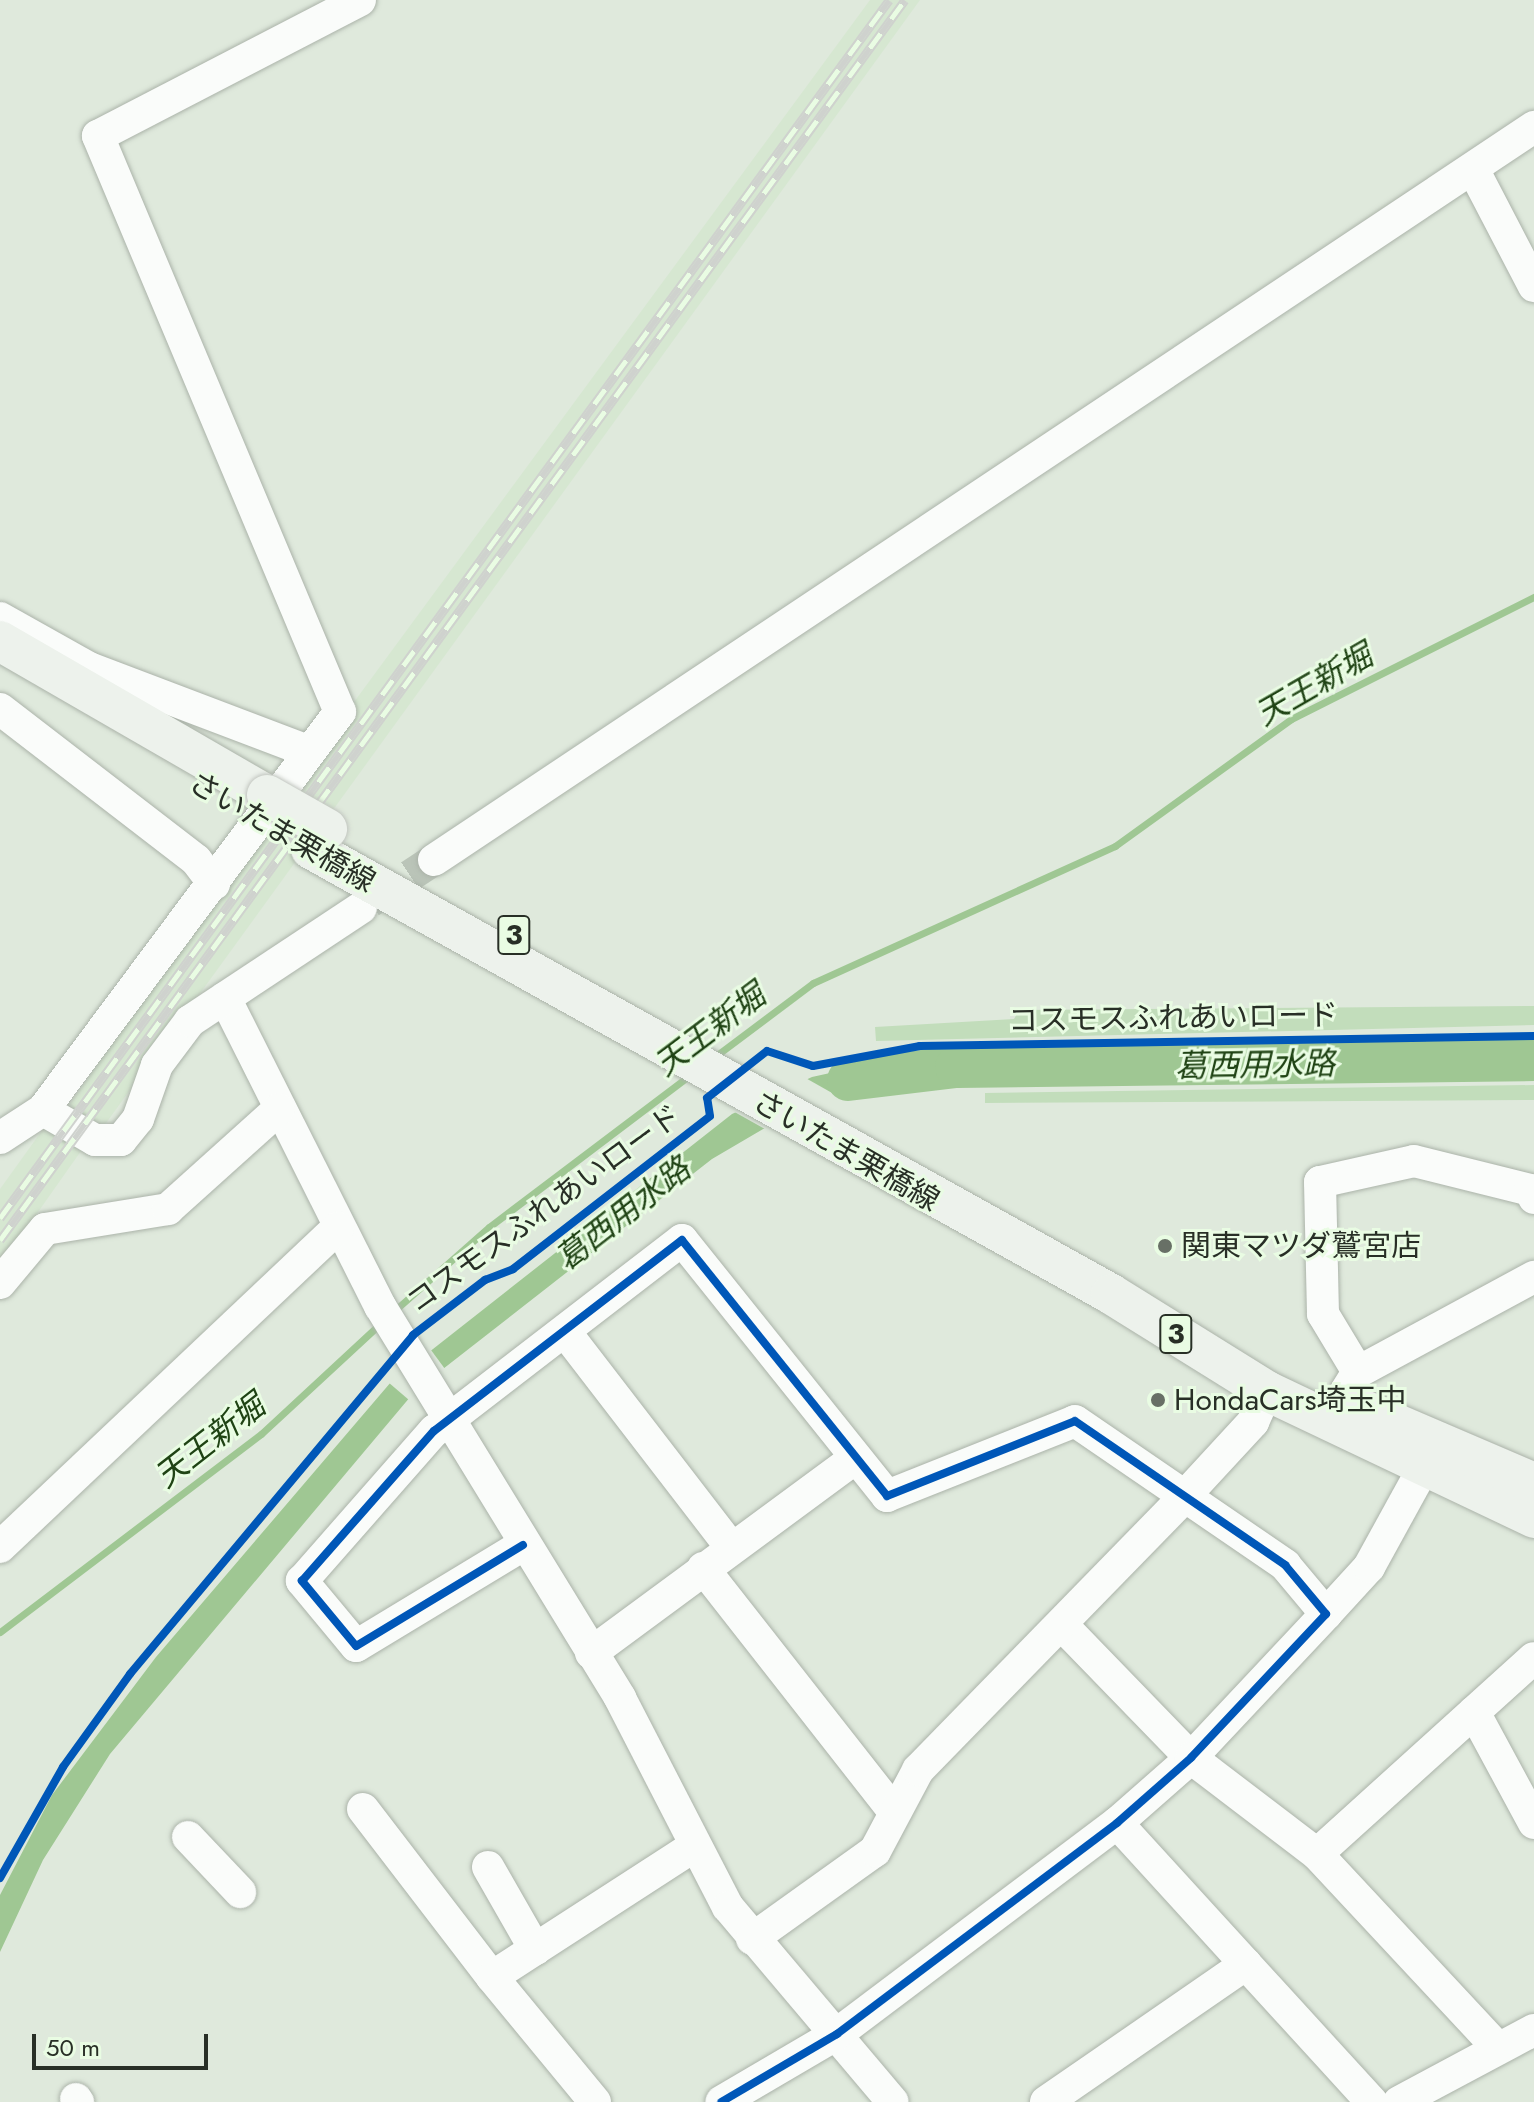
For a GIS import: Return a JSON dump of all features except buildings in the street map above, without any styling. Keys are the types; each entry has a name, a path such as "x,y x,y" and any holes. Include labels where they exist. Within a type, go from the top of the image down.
{"main road":[{"name":"さいたま栗橋線","path":"0,641 260,806"},
{"name":"さいたま栗橋線","path":"0,671 260,806 839,1133 1111,1294 1267,1391 1534,1518"},
{"name":"さいたま栗橋線","path":"839,1133 1349,1386 1534,1483"}],"street":[{"path":"0,1138 43,1110 340,712 98,136 360,0"},
{"path":"434,860 1534,127"},
{"path":"1473,169 1534,286"},
{"path":"0,618 89,668 310,752"},
{"path":"0,709 196,860 214,884"},
{"path":"43,1110 95,1140 121,1140 138,1119 157,1065 190,1021 361,908"},
{"path":"225,998 380,1306 591,1653 693,1847 752,1939 893,2102"},
{"path":"0,1283 45,1229 168,1209 279,1109"},
{"path":"1534,1198 1530,1190 1414,1161 1320,1182 1323,1314 1349,1386 1534,1277"},
{"path":"0,1547 338,1227"},
{"path":"523,1545 356,1646 305,1588 308,1572 447,1420 566,1333 682,1240 854,1459 887,1496 1075,1421 1182,1499 1285,1565 1326,1614"},
{"path":"566,1333 731,1547"},
{"path":"752,1939 875,1851 893,1810 918,1770 1063,1626 1253,1422 1267,1391"},
{"path":"591,1653 854,1459"},
{"path":"721,2102 837,2034 1117,1823 1191,1758 1369,1567 1424,1467"},
{"path":"703,1568 893,1810"},
{"path":"1063,1626 1191,1758 1317,1854 1497,2047"},
{"path":"1317,1854 1534,1658"},
{"path":"1474,1712 1534,1823"},
{"path":"363,1809 492,1977 595,2102"},
{"path":"1117,1823 1372,2102"},
{"path":"188,1837 240,1892"},
{"path":"492,1977 693,1847"},
{"path":"488,1867 535,1949"},
{"path":"1046,2102 1246,1964"},
{"path":"1407,2100 1497,2047 1534,2030"}],"shaded area":[{"path":"870,0 920,0 101,1130 68,1107 246,849"},
{"path":"1534,1006 1534,1025 876,1041 875,1027 1014,1019 1019,1010"},
{"path":"1534,1085 1534,1100 985,1103 985,1093"},
{"path":"46,1125 81,1142 81,1151 0,1266 0,1189"}],"water":[{"path":"907,1056 905,1083 799,1108 712,1159 416,1390 110,1754 43,1860 0,1952 0,1895 52,1795 156,1657 391,1382 732,1114 812,1077"}],"pier":[{"path":"802,1076 841,1098 765,1129 731,1110"},
{"path":"428,1346 445,1369 409,1400 388,1382"}],"waterway":[{"name":"天王新堀","path":"713,1058 813,983 1115,846 1291,719 1534,597"},
{"name":"葛西用水路","path":"848,1080 956,1067 1534,1060"},
{"name":"天王新堀","path":"394,1311 489,1227 690,1075"},
{"name":"天王新堀","path":"0,1632 261,1434 382,1322"}],"tunnel":[{"path":"370,902 434,860"}],"railway":[{"path":"0,1218 889,0"},
{"path":"0,1240 905,0"}],"cycle path":[{"name":"コスモスふれあいロード","path":"0,1878 63,1767 130,1674 413,1335 485,1280 513,1269 710,1116 707,1098 767,1051 813,1066 920,1046 1534,1036"},
{"path":"523,1545 356,1646 302,1581 434,1431 682,1240 887,1496 1075,1421 1285,1565 1326,1614 1191,1758 1117,1823 837,2034 721,2102"}],"place":[{"name":"関東マツダ鷲宮店","path":"1165,1246"},
{"name":"HondaCars埼玉中","path":"1158,1400"}]}
